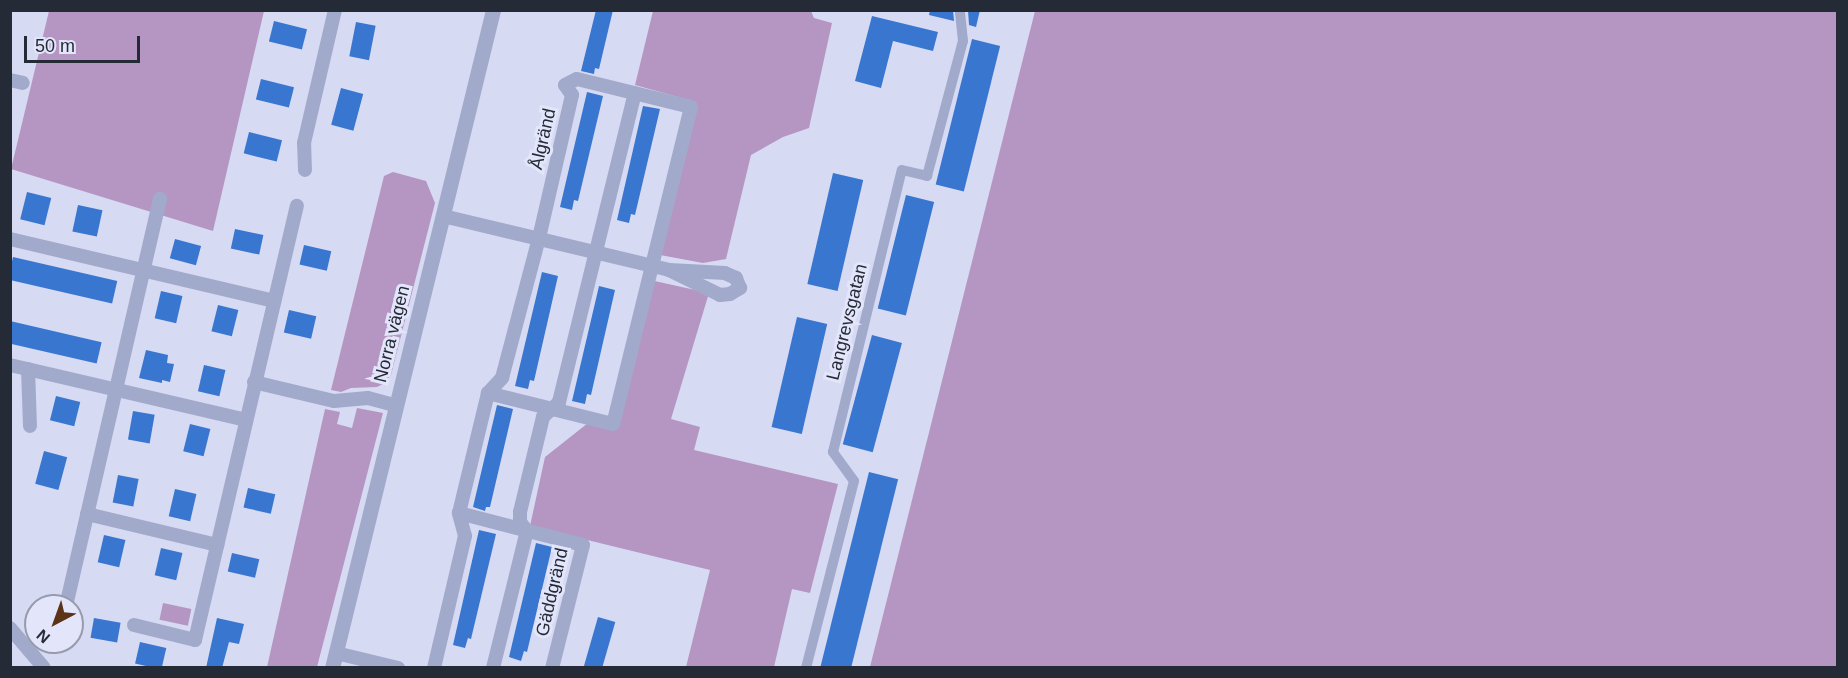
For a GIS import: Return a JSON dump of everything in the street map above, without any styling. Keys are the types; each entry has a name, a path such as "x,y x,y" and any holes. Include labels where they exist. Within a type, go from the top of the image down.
{"street":[{"path":"305,170 304,143 335,10"},
{"name":"Norra vägen","path":"334,660 394,405 493,10"},
{"name":"Langrevsgatan","path":"806,668 854,481 832,452 902,170 927,176 963,40 960,10"},
{"name":"Ålgränd","path":"577,79 635,93 691,107 613,424 488,393 502,378 539,238 572,95 566,85 577,79"},
{"path":"493,668 527,531 520,522 520,512 543,417 559,402 635,93"},
{"path":"69,594 160,199"},
{"path":"134,625 195,640 297,206"},
{"path":"442,216 669,270"},
{"path":"10,238 274,301"},
{"path":"10,365 246,420"},
{"path":"28,369 30,426"},
{"path":"254,382 333,402 368,398 394,405"},
{"path":"434,668 465,536 459,513 488,393"},
{"name":"Gäddgränd","path":"459,513 583,545 552,668"},
{"path":"87,514 217,545"},
{"path":"10,628 44,668"},
{"path":"334,660 398,668"}],"shaded area":[{"path":"49,11 264,11 213,231 11,169"},
{"path":"653,11 811,11 814,18 832,23 809,128 783,137 751,155 726,259 703,263 660,255 696,102 635,85"},
{"path":"1035,11 1837,11 1837,667 870,667"},
{"path":"393,172 426,181 435,203 391,375 385,383 377,387 351,388 341,392 331,390 384,176"},
{"path":"650,280 709,293 671,419 700,427 694,450 838,484 810,593 792,589 774,667 686,667 710,570 530,526 545,457 588,423 613,430"},
{"path":"357,408 383,413 317,667 267,667 325,409 340,412 337,424 352,428"},
{"path":"163,603 191,609 188,626 159,620"}],"building":[{"path":"596,10 613,10 599,69 595,68 594,74 581,71"},
{"path":"930,10 953,10 954,21 929,15"},
{"path":"968,10 980,10 976,27 969,25"},
{"path":"872,16 938,32 933,51 893,41 881,88 855,81"},
{"path":"274,21 307,29 302,50 269,41"},
{"path":"356,22 376,26 369,60 349,56"},
{"path":"972,39 1000,46 964,192 936,185"},
{"path":"261,79 294,87 289,108 256,99"},
{"path":"341,88 363,94 353,131 331,125"},
{"path":"587,92 603,96 578,201 574,200 572,210 560,207"},
{"path":"643,106 660,109 635,215 631,214 629,223 617,220"},
{"path":"249,132 282,140 277,162 244,153"},
{"path":"833,173 863,180 838,291 807,284"},
{"path":"27,192 51,198 44,225 20,219"},
{"path":"906,195 934,202 906,316 878,309"},
{"path":"78,205 102,210 97,237 72,231"},
{"path":"235,229 263,235 259,255 231,249"},
{"path":"175,239 201,246 196,265 170,258"},
{"path":"304,245 331,251 327,271 300,264"},
{"path":"13,257 117,281 112,303 10,280"},
{"path":"542,272 558,276 534,381 530,380 528,389 515,386"},
{"path":"599,286 615,290 591,395 587,394 585,404 572,401"},
{"path":"161,291 182,296 176,323 155,318"},
{"path":"218,305 238,310 232,336 211,331"},
{"path":"289,310 316,316 311,339 284,332"},
{"path":"797,317 827,324 802,434 772,427"},
{"path":"10,321 102,342 97,364 10,344"},
{"path":"872,335 902,343 873,452 843,444"},
{"path":"146,350 168,355 167,363 174,364 170,382 162,380 162,383 139,378"},
{"path":"204,365 225,370 219,396 198,391"},
{"path":"56,396 80,402 74,426 50,420"},
{"path":"497,405 513,409 490,507 486,507 485,511 473,507"},
{"path":"133,411 155,415 150,443 128,440"},
{"path":"190,424 210,429 204,456 183,451"},
{"path":"44,451 67,457 58,490 35,484"},
{"path":"869,472 898,479 851,668 820,668"},
{"path":"118,475 139,479 133,506 113,502"},
{"path":"248,488 275,494 271,514 244,507"},
{"path":"175,489 196,494 190,521 169,516"},
{"path":"479,530 496,534 471,639 468,638 465,648 453,645"},
{"path":"104,535 125,540 119,567 98,562"},
{"path":"536,543 552,547 527,652 524,651 521,661 509,657"},
{"path":"161,548 182,553 176,580 155,575"},
{"path":"232,553 259,559 255,578 228,572"},
{"path":"598,617 615,622 602,668 583,668"},
{"path":"94,618 121,623 117,642 91,638"},
{"path":"217,618 244,624 239,644 229,642 222,668 206,668"},
{"path":"140,642 166,648 162,668 135,663"}]}
